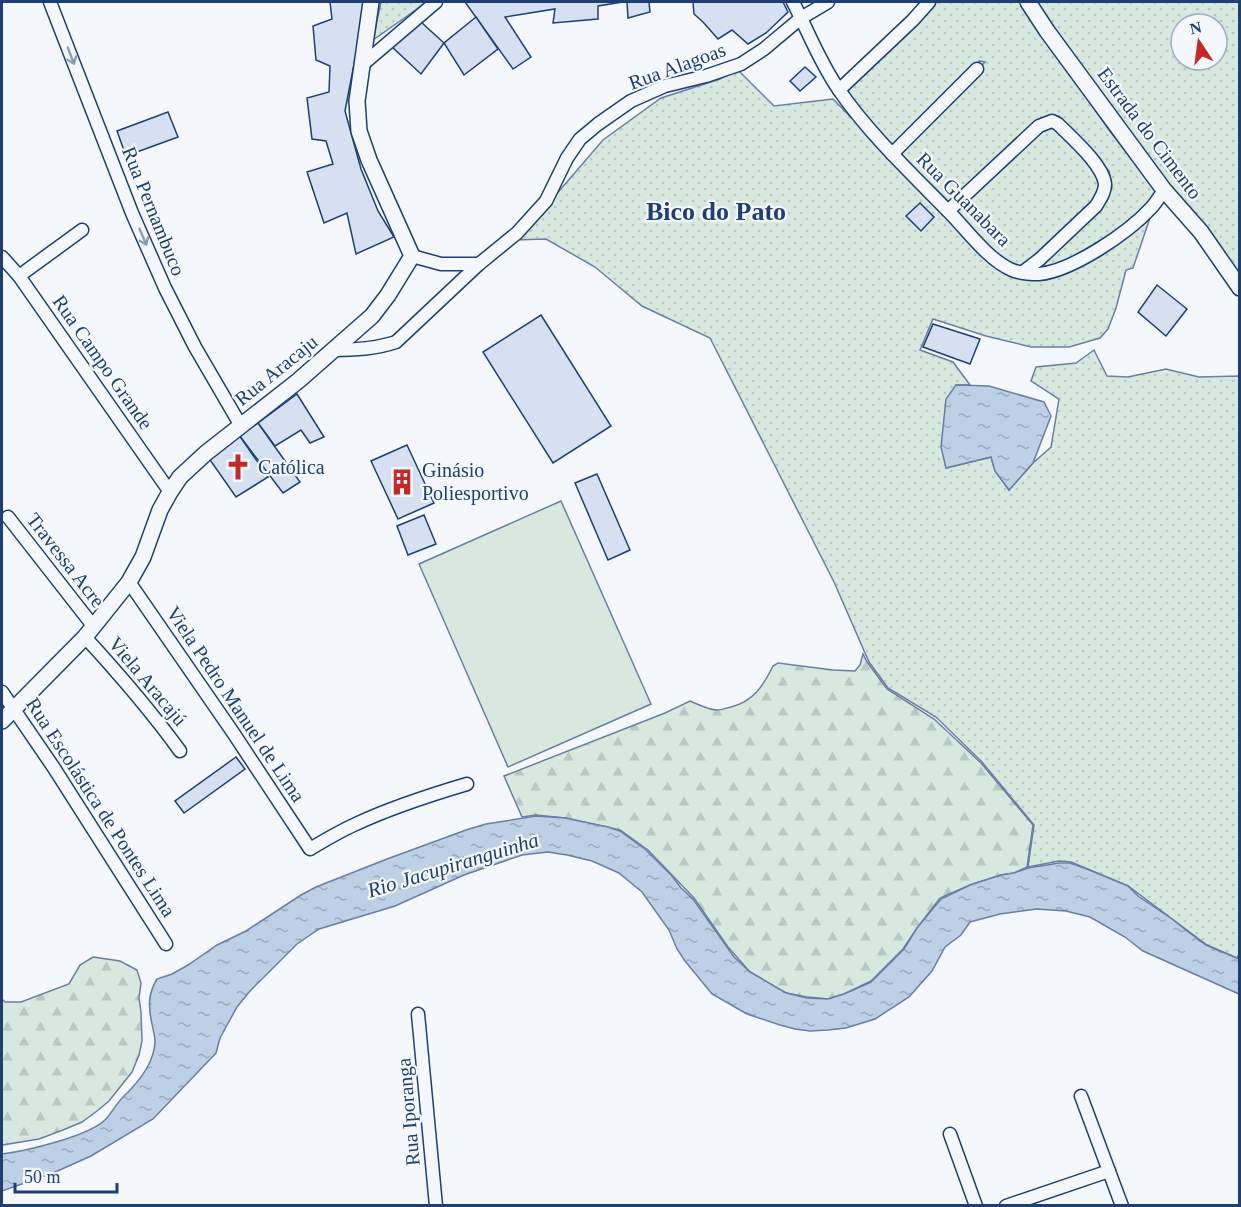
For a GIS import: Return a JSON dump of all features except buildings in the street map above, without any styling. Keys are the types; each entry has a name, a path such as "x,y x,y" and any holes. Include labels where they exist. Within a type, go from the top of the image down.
{"street":[{"name":"Rua Pernambuco","path":"50,2 132,213 165,288 241,426"},
{"path":"371,2 357,101 359,131 369,160 412,256 441,264 479,264"},
{"path":"362,65 436,2"},
{"name":"Rua Guanabara","path":"794,2 818,54 839,90 892,153 994,259 1013,270 1036,274 1050,272 1092,253 1114,240 1135,222 1151,208 1164,190"},
{"name":"Rua Alagoas","path":"333,350 379,348 396,342 479,264 517,233 546,201 567,158 580,139 598,124 631,101 665,86 741,64 764,49 801,18 828,2"},
{"path":"839,90 929,2"},
{"name":"Estrada do Cimento","path":"1028,2 1164,190 1201,232 1239,288"},
{"path":"892,153 977,69"},
{"path":"948,211 1039,126 1047,122 1058,123 1098,166 1105,186 1103,196 1096,206 1023,272"},
{"path":"19,276 82,231"},
{"name":"Rua Aracaju","path":"2,721 89,632 129,582 143,557 160,510 180,477 206,453 298,381 372,316 412,256"},
{"name":"Rua Campo Grande","path":"2,257 19,276 170,492"},
{"name":"Travessa Acre","path":"8,517 89,632"},
{"name":"Viela Pedro Manuel de Lima","path":"129,582 310,849 355,824 422,797 467,784"},
{"name":"Viela Aracajú","path":"89,632 180,751"},
{"name":"Rua Escolástica de Pontes Lima","path":"2,692 54,768 166,944"},
{"name":"Rua Iporanga","path":"418,1014 436,1206"},
{"path":"1082,1096 1122,1206"},
{"path":"950,1134 976,1206"},
{"path":"1006,1206 1110,1171"}],"green space":[{"path":"381,2 427,2 373,40"},
{"path":"937,2 1020,2 1109,130 1158,193 1138,216 1069,261 1051,268 1035,267 1098,209 1112,187 1109,171 1059,116 1038,122 948,208 895,153 985,62 979,61 979,66 895,149 842,90"},
{"path":"1037,2 1239,2 1239,282 1166,186"},
{"path":"737,69 774,106 833,99 992,260 1047,276 1152,212 1133,268 1126,270 1108,329 1100,338 1069,347 1031,347 933,319 920,350 953,362 970,385 956,385 946,468 991,457 995,471 1009,490 1051,447 1059,399 1031,381 1036,367 1076,363 1094,350 1107,376 1128,377 1166,369 1199,377 1239,376 1240,952 1237,958 1207,945 1128,886 1071,862 1059,861 1028,867 1034,825 982,762 936,717 888,688 869,662 834,582 710,338 642,306 595,267 546,239 517,240 603,140 661,98 720,79"},
{"path":"1052,123 1099,173 1102,193 1022,270 1001,260 953,211 1043,127"},
{"path":"561,501 651,704 508,767 419,564"},
{"path":"863,654 887,689 934,719 981,763 1033,825 1027,867 1014,873 970,885 940,898 903,949 871,981 844,994 828,999 786,993 750,972 728,947 694,898 648,850 620,830 565,818 536,815 522,817 504,776 690,701 717,710 739,704 757,692 773,666 778,663 855,671 860,665"},
{"path":"93,957 120,961 137,970 141,983 139,998 142,1041 132,1072 109,1101 82,1122 39,1139 2,1145 2,999 5,1002 21,1002 69,984 80,965"}],"water":[{"path":"956,385 989,386 1044,402 1051,416 1033,463 1009,490 995,471 991,457 946,468 941,447 946,399"},
{"name":"Rio Jacupiranguinha","path":"536,816 565,818 620,831 646,850 693,899 734,957 750,972 786,993 807,998 828,999 871,982 904,949 917,928 941,899 970,885 1001,875 1028,868 1070,863 1128,886 1138,896 1206,945 1239,959 1239,994 1143,951 1125,937 1090,917 1066,911 1037,909 1000,914 970,922 961,935 945,947 932,971 909,997 875,1019 846,1028 810,1031 795,1029 747,1014 712,994 685,961 669,930 642,892 619,873 592,861 567,855 548,852 522,855 464,875 395,906 319,929 297,944 250,991 237,1007 220,1038 216,1053 153,1119 91,1156 53,1173 2,1191 2,1154 57,1142 98,1125 106,1119 140,1079 149,1065 154,1050 150,1000 157,979 188,965 217,945 246,931 316,887 466,830 486,824"}],"place":[{"name":"Católica","path":"238,467"},
{"name":"Ginásio Poliesportivo","path":"402,482"}],"district":[{"name":"Bico do Pato","path":"716,211"}]}
